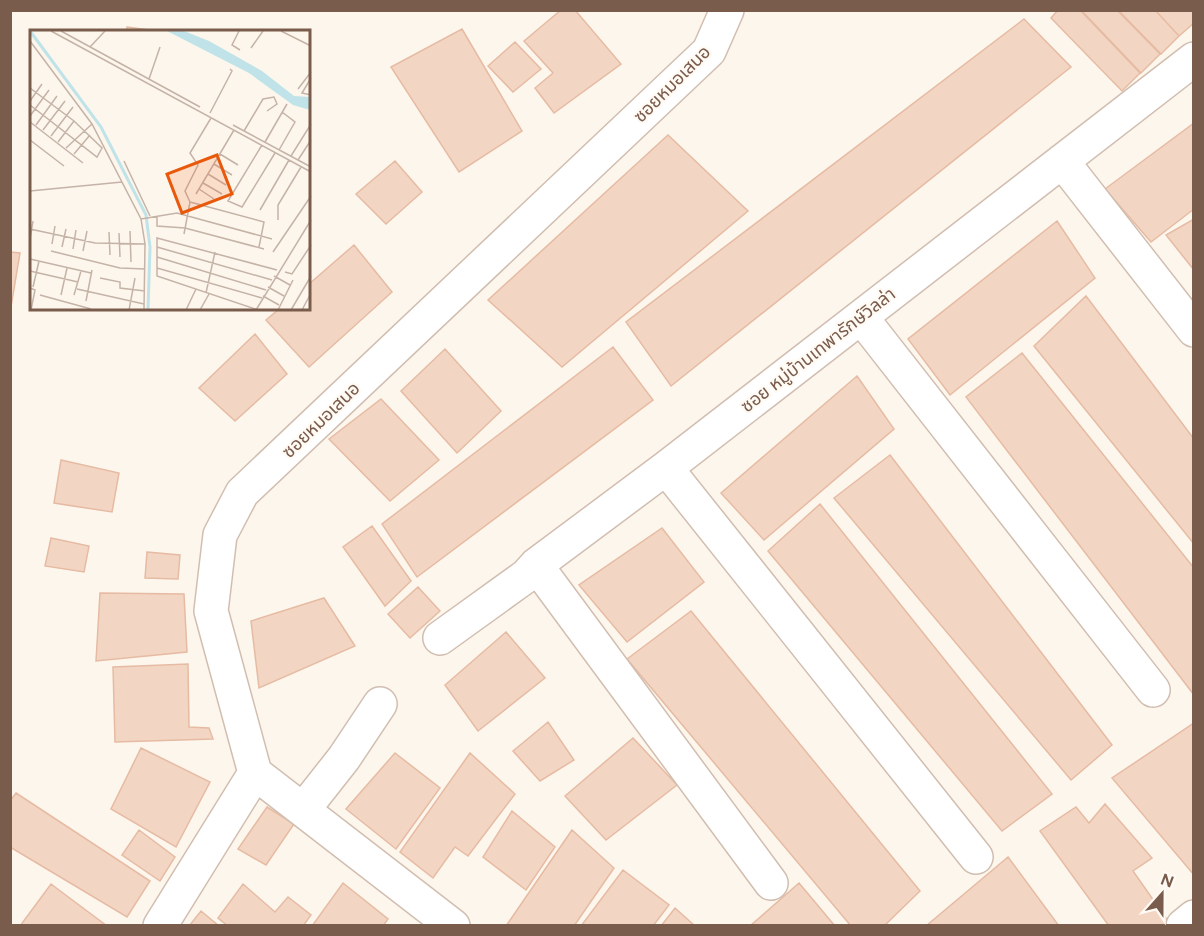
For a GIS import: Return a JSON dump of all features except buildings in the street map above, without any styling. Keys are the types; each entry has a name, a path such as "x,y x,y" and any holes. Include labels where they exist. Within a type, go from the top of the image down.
{"street":[{"name":"ซอยหมอเสนอ","path":"255,773 211,611 220,535 242,493 709,51 727,10"},
{"name":"ซอย หมู่บ้านเทพารักษ์วิลล่า","path":"440,638 526,576 536,565 666,468 1194,59"},
{"path":"1062,161 1194,330"},
{"path":"861,317 1153,690"},
{"path":"666,468 976,857"},
{"path":"536,565 771,883"},
{"path":"303,810 344,758 380,704"},
{"path":"160,926 255,773 453,926"},
{"path":"1183,926 1194,917"}]}
